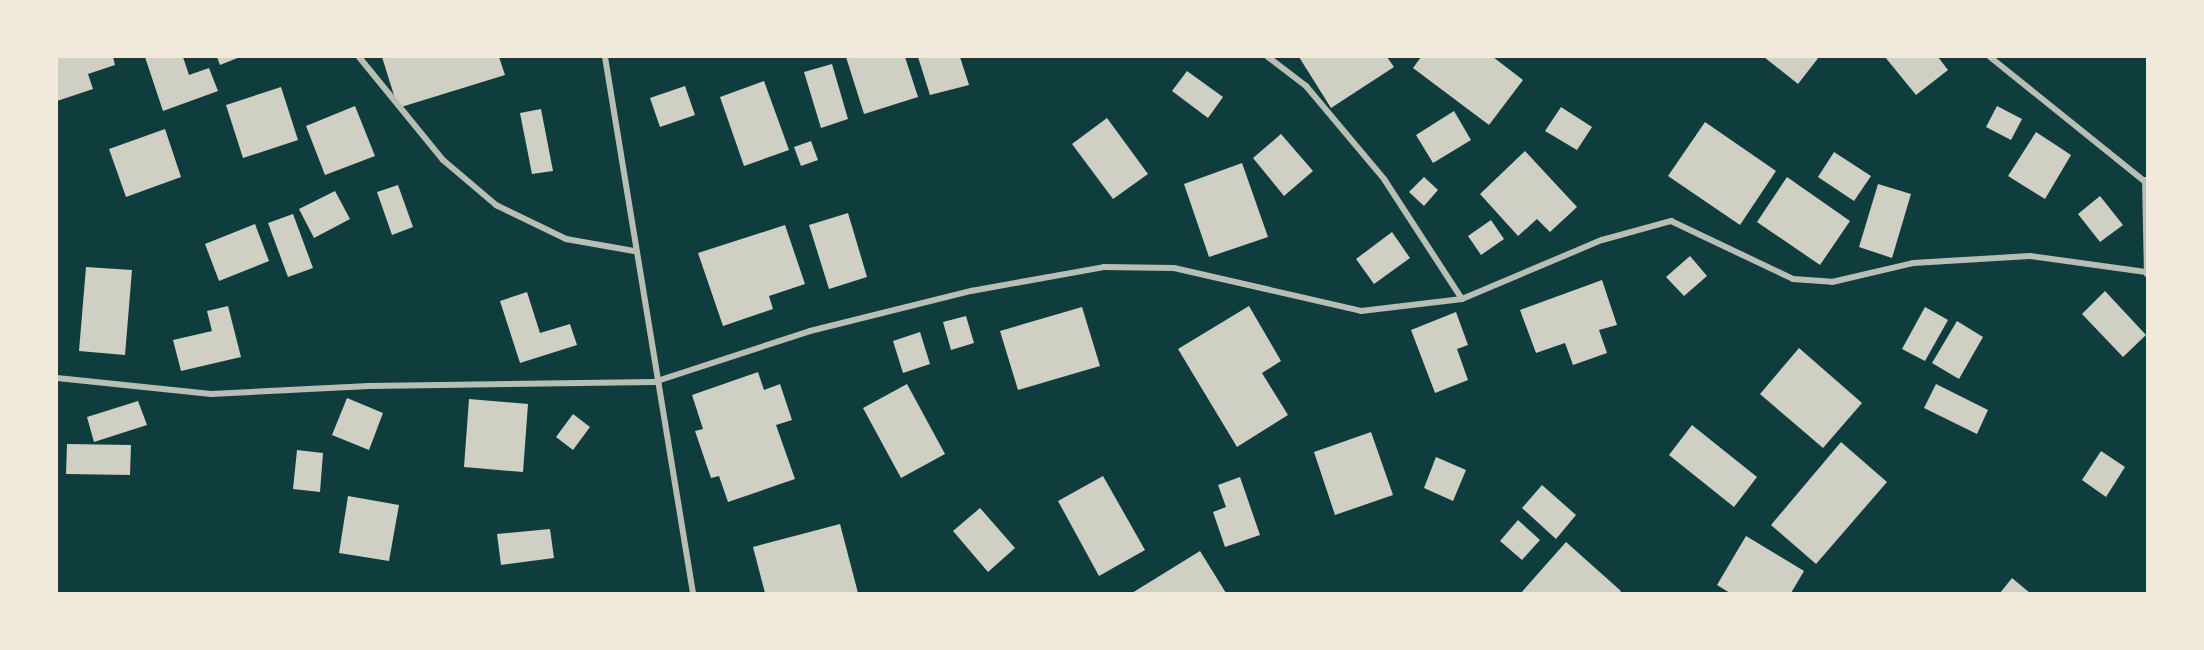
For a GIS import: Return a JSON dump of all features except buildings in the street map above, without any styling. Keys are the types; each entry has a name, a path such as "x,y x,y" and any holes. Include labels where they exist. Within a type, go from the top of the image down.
{"street":[{"path":"359,57 443,160 496,205 566,238 634,250"},
{"path":"605,57 654,382 693,593"},
{"path":"1268,57 1306,86 1384,179 1462,299"},
{"path":"57,378 211,394 654,382 810,331 971,291 1104,267 1174,268 1360,311 1462,299 1602,240 1671,221 1792,279 1832,282 1913,263 2030,256 2146,273 2146,180 1990,57"}]}
